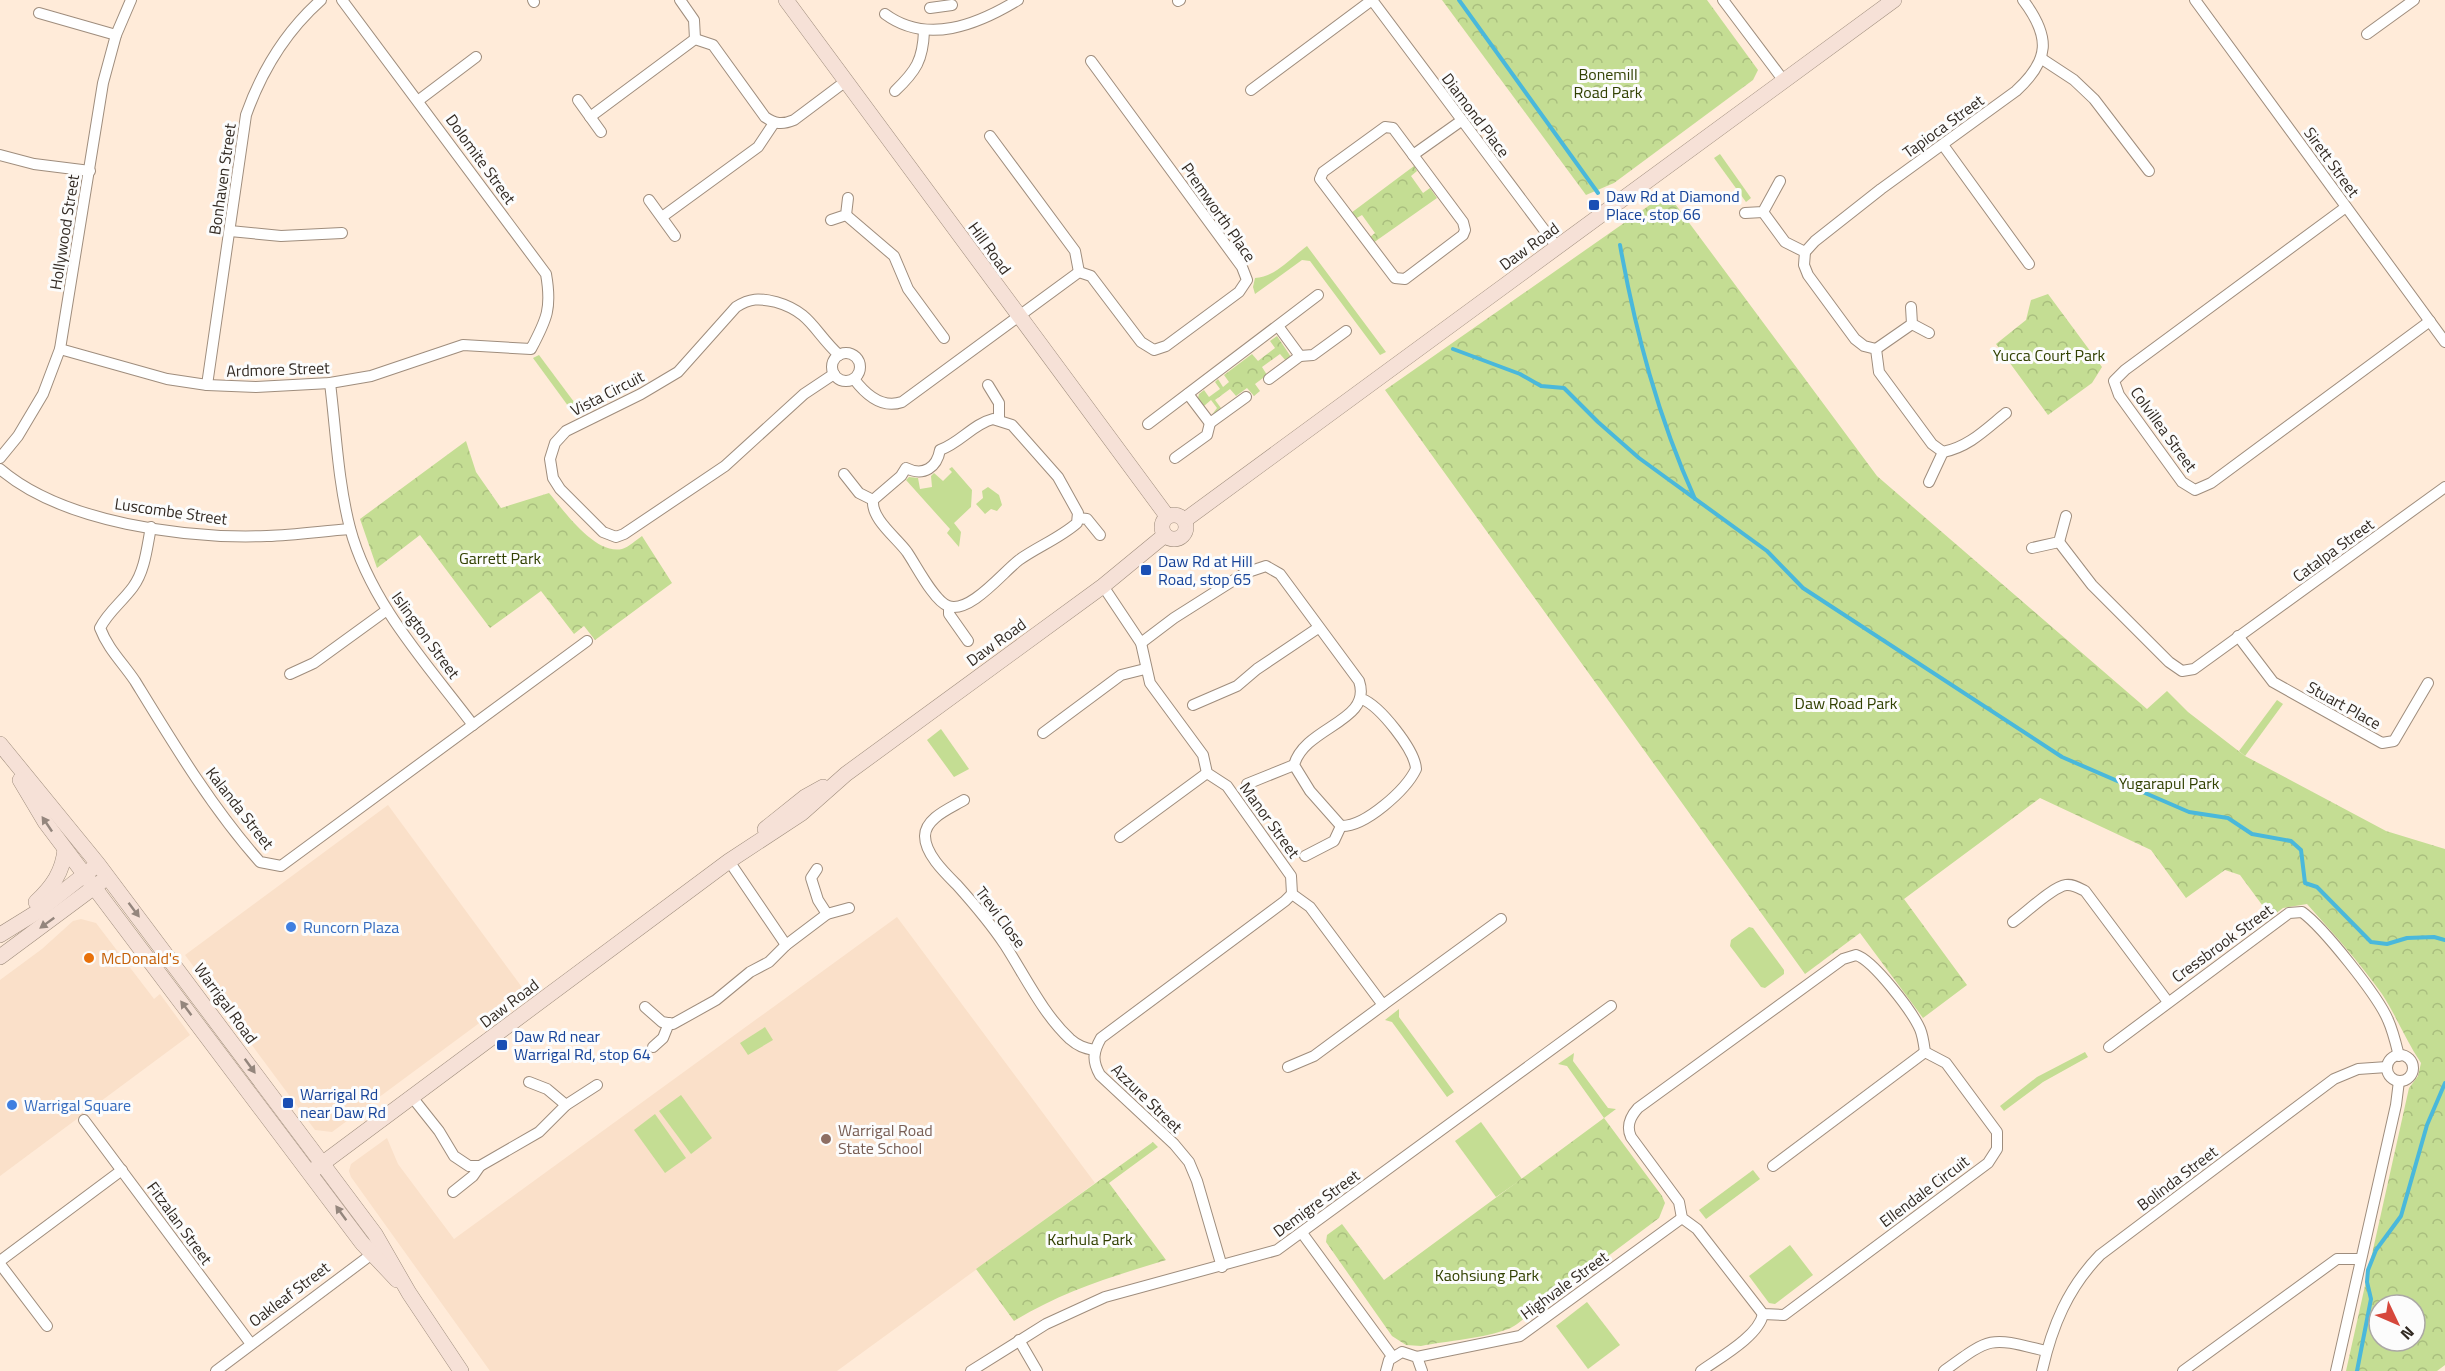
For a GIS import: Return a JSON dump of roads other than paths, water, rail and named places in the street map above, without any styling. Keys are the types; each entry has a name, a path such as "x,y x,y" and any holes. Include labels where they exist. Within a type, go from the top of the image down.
{"street":[{"name":"Hollywood Street","path":"0,458 18,436 43,394 60,349 103,83 116,35 131,0"},
{"name":"Bonhaven Street","path":"207,385 246,115 260,77 282,42 321,0"},
{"name":"Dolomite Street","path":"342,0 419,100 546,274 550,298 547,319 531,349"},
{"path":"680,0 694,20 695,39"},
{"name":"Hill Road","path":"786,0 1167,516"},
{"path":"885,14 900,25 924,31 951,28 978,20 1018,0"},
{"path":"1251,90 1372,0"},
{"name":"Diamond Place","path":"1372,0 1557,247"},
{"path":"1723,0 1784,81"},
{"name":"Daw Road","path":"316,1168 729,861 787,824 846,774 1103,586 1165,535 1172,539 1179,538 1185,532 1185,520 1894,0"},
{"path":"2024,0 2041,28 2044,43 2042,59 2074,80 2094,99 2149,171"},
{"path":"2197,4 2211,0"},
{"path":"2367,34 2414,0"},
{"name":"Sirett Street","path":"2197,4 2445,342"},
{"path":"39,13 116,35"},
{"path":"895,91 911,76 923,54 924,31"},
{"path":"590,117 695,39"},
{"path":"695,39 713,45 765,117 774,123 785,124 794,120 846,81"},
{"path":"419,100 477,57"},
{"name":"Tapioca Street","path":"1805,252 1815,241 2016,91 2033,76 2042,59"},
{"name":"Premworth Place","path":"1078,272 1091,276 1141,342 1154,350 1166,346 1239,292 1247,280 1242,267 1091,61"},
{"path":"578,100 601,132"},
{"path":"1413,155 1461,121"},
{"path":"662,217 758,147 774,123"},
{"path":"1385,127 1393,128 1413,155 1466,230 1455,242 1406,279 1400,279 1395,278 1320,179 1323,172 1385,127"},
{"path":"854,379 877,400 894,405 902,402 1078,272 1075,250 990,136"},
{"path":"1943,145 2030,264"},
{"path":"0,155 34,164 90,171"},
{"path":"1763,212 1780,181"},
{"path":"846,214 848,198"},
{"path":"649,200 675,236"},
{"name":"Colvillea Street","path":"2346,207 2125,370 2115,381 2119,395 2175,473 2182,482 2195,490 2211,483 2430,321"},
{"path":"1763,212 1785,242 1805,252 1804,265 1808,275 1855,339 1864,346 1876,349 1912,324"},
{"path":"1746,213 1763,212"},
{"path":"831,220 846,214"},
{"path":"846,214 894,256 908,289 944,338"},
{"path":"230,231 281,236 342,233"},
{"path":"1148,423 1318,295"},
{"name":"Vista Circuit","path":"834,374 804,394 725,466 710,473 624,534 616,537 603,532 571,501 553,478 550,459 555,443 566,431 641,394 678,372 736,307 748,299 762,298 794,307 804,314 839,355"},
{"path":"1911,307 1912,324"},
{"path":"1912,324 1929,333"},
{"path":"1278,326 1300,356"},
{"path":"1269,379 1300,356 1313,356 1346,331"},
{"name":"Ardmore Street","path":"60,349 167,379 207,385 256,387 330,383 371,376 463,345 531,349"},
{"path":"1876,349 1879,372 1932,444 1943,452"},
{"path":"848,352 859,360 860,372 854,379 841,380 834,374 833,361 839,355 848,352"},
{"name":"Islington Street","path":"330,383 350,529 364,569 387,610 473,725"},
{"path":"988,385 999,404 999,420"},
{"path":"1188,394 1210,423"},
{"path":"1174,458 1206,435 1210,423 1246,397"},
{"path":"1929,482 1943,452 1969,443 2006,413"},
{"path":"999,420 1012,425 1058,477 1078,513 1078,518 1072,527 1019,560 971,601 959,608 949,607 937,597 906,551 876,515 872,508 873,500 906,468 912,471 928,469 938,462 940,450 952,446 984,422 999,420"},
{"name":"Luscombe Street","path":"0,469 14,481 41,496 88,513 151,527 206,534 267,536 350,529"},
{"path":"844,474 859,493 873,500"},
{"name":"Catalpa Street","path":"2060,542 2107,600 2169,662 2182,671 2194,669 2445,487"},
{"path":"1165,535 1161,525 1167,516 1179,515 1185,520"},
{"path":"2032,548 2060,542 2066,516"},
{"path":"1078,518 1087,519 1100,536"},
{"name":"Kalanda Street","path":"151,527 144,562 135,585 120,604 107,614 100,628 106,643 133,678 177,750 261,862 281,866 586,641"},
{"path":"1141,643 1174,618 1245,573 1266,566 1280,574 1359,681 1362,699 1355,709 1303,746 1294,765 1247,784"},
{"path":"1103,586 1145,649 1145,669 1150,683 1203,755 1207,773 1120,837"},
{"path":"949,607 949,614 968,641"},
{"path":"290,674 314,663 387,610"},
{"path":"1193,705 1237,686 1257,669 1318,628"},
{"name":"Stuart Place","path":"2238,636 2273,682 2382,742 2394,741 2401,733 2428,683"},
{"path":"1043,733 1121,675 1145,669"},
{"path":"1341,826 1354,825 1372,815 1416,769 1412,755 1378,708 1362,699"},
{"name":"Warrigal Road","path":"0,746 45,822 94,888 220,1054 316,1168"},
{"name":"Warrigal Road","path":"0,746 98,864 234,1044 316,1168 409,1293 461,1371"},
{"path":"1294,765 1310,791 1341,826"},
{"name":"Manor Street","path":"1207,773 1227,786 1291,876 1292,894"},
{"name":"Trevi Close","path":"964,800 937,816 927,828 925,836 929,848 940,866 1003,942 1043,1005 1069,1038 1080,1047 1094,1050"},
{"path":"1305,856 1334,841 1341,826"},
{"path":"0,934 54,884 64,863 65,849"},
{"path":"729,861 786,945"},
{"path":"0,934 37,912 98,864"},
{"path":"817,869 811,878 812,886 827,914"},
{"path":"0,957 108,877"},
{"path":"2013,922 2055,891 2065,885 2074,885 2085,891 2168,1002"},
{"path":"1094,1050 1101,1038 1292,894 1310,907 1383,1005"},
{"path":"645,1007 662,1022 673,1024 716,1000 750,972 769,962 786,945 827,914 849,908"},
{"name":"Cressbrook Street","path":"2109,1047 2289,913 2302,912 2316,924 2373,993 2388,1019 2399,1056"},
{"path":"1288,1067 1314,1056 1501,919"},
{"path":"1701,1371 1751,1334 1761,1324 1763,1314 1697,1229 1682,1218 1679,1202 1628,1130 1634,1113 1843,959 1856,955 1866,958 1920,1029 1925,1052 1773,1166"},
{"name":"Demigre Street","path":"971,1371 1046,1324 1105,1297 1222,1267 1277,1250 1611,1006"},
{"path":"653,1047 663,1038 669,1023"},
{"path":"220,1054 234,1044"},
{"name":"Azzure Street","path":"1094,1050 1094,1064 1100,1075 1174,1144 1189,1162 1222,1267"},
{"name":"Ellendale Circuit","path":"1763,1314 1784,1315 1988,1163 1996,1149 1997,1132 1946,1063 1925,1052"},
{"path":"2399,1056 2409,1059 2413,1068 2409,1078 2399,1081 2390,1077 2387,1067 2390,1060 2399,1056"},
{"name":"Bolinda Street","path":"2042,1371 2046,1352 2061,1310 2072,1290 2100,1255 2334,1079 2358,1069 2387,1067"},
{"path":"2336,1371 2396,1105 2399,1081"},
{"path":"529,1082 547,1089 566,1105"},
{"path":"453,1192 473,1176 480,1166 539,1132 566,1105 597,1085"},
{"path":"412,1097 440,1131 454,1156 469,1166 480,1166"},
{"name":"Fitzalan Street","path":"84,1120 251,1344"},
{"path":"47,1326 0,1263 122,1170"},
{"name":"Highvale Street","path":"1392,1356 1402,1352 1417,1357 1520,1336 1682,1218"},
{"path":"1302,1233 1392,1356 1386,1371"},
{"name":"Oakleaf Street","path":"216,1371 377,1250"},
{"path":"2183,1371 2337,1259 2360,1259"},
{"path":"1019,1340 1037,1371"},
{"path":"1944,1371 1976,1347 1989,1341 2004,1341 2046,1352"},
{"path":"1417,1357 1422,1371"}],"waterway":[{"path":"1459,0 1598,193"},
{"path":"1620,245 1633,311 1659,406 1695,499"},
{"path":"1453,349 1520,374 1541,386 1564,388 1639,458 1767,551 1803,588 2062,757 2189,812 2228,818 2252,834 2291,841 2301,850 2305,883 2317,887 2371,942 2387,944 2407,938 2434,937 2445,940"},
{"path":"2357,1371 2371,1299 2367,1282 2368,1270 2376,1250 2401,1216 2427,1125 2445,1083"}],"place":[{"name":"Daw Rd at Diamond Place, stop 66","path":"1594,205"},
{"name":"Daw Rd at Hill Road, stop 65","path":"1146,570"},
{"name":"Runcorn Plaza","path":"291,927"},
{"name":"McDonald's","path":"89,958"},
{"name":"Daw Rd near Warrigal Rd, stop 64","path":"502,1045"},
{"name":"Warrigal Rd near Daw Rd","path":"288,1103"},
{"name":"Warrigal Square","path":"12,1105"},
{"name":"Warrigal Road State School","path":"826,1139"}],"park label":[{"name":"Bonemill Road Park","path":"1608,83"},
{"name":"Yucca Court Park","path":"2049,355"},
{"name":"Garrett Park","path":"500,558"},
{"name":"Daw Road Park","path":"1846,703"},
{"name":"Yugarapul Park","path":"2169,783"},
{"name":"Karhula Park","path":"1090,1239"},
{"name":"Kaohsiung Park","path":"1487,1275"}]}
